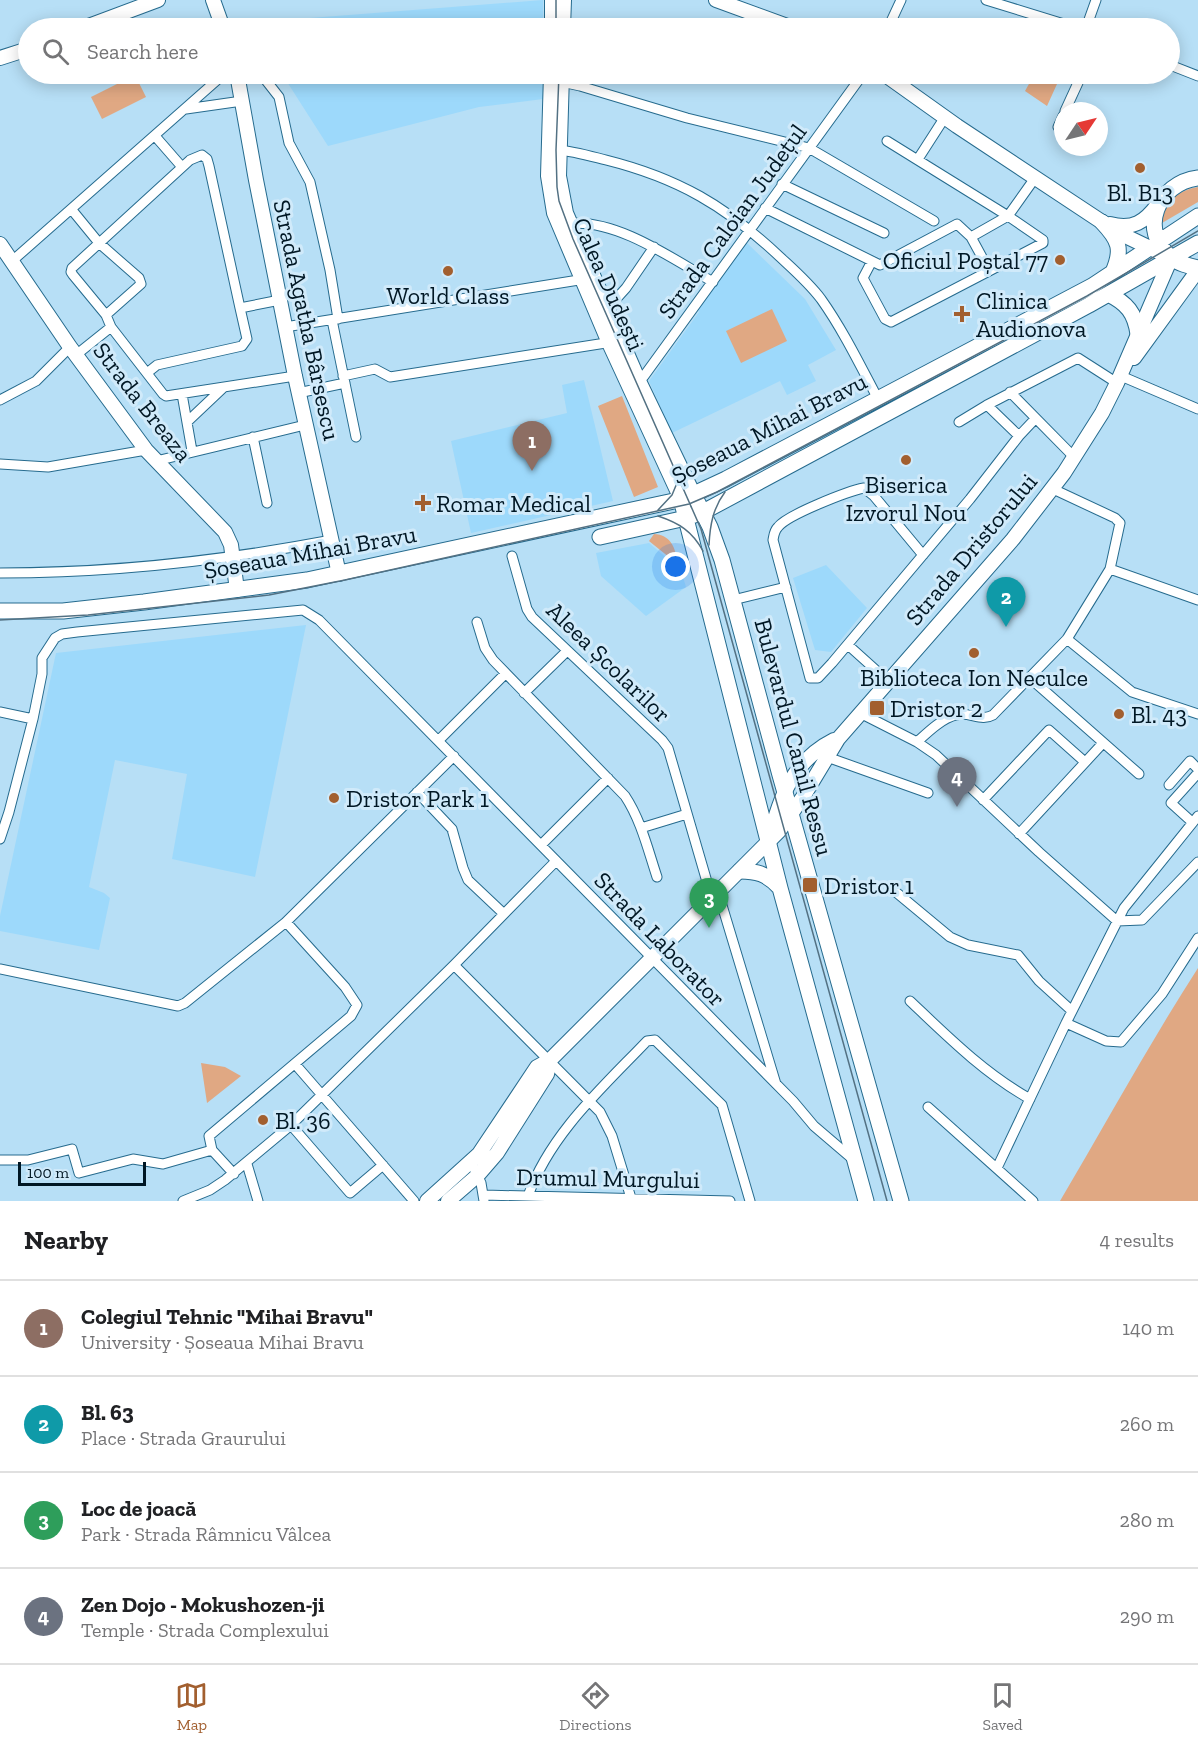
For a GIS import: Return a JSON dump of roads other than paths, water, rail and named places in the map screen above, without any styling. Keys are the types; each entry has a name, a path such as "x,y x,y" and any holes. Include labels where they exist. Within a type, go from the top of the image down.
{"main road":[{"path":"1198,178 1174,186 1163,196 1158,204 1154,227 1155,244 1171,258 1198,269"},
{"name":"Șoseaua Mihai Bravu","path":"0,611 63,611 237,590 339,574 687,497 720,482 1079,293 1198,216"},
{"path":"1102,222 1117,241 1119,251 1113,272"},
{"name":"Șoseaua Mihai Bravu","path":"600,537 686,518 703,512 1108,294 1198,243"},
{"path":"1108,294 1131,310 1136,320 1138,334"},
{"path":"720,482 729,499"},
{"name":"Bulevardul Camil Ressu","path":"687,497 703,512 716,544 901,1201"},
{"name":"Bulevardul Camil Ressu","path":"687,497 686,518 768,843 866,1201"},
{"path":"651,506 657,525"},
{"path":"694,550 716,544"},
{"path":"740,871 761,873 780,888"}],"street":[{"path":"110,18 158,0"},
{"path":"213,0 219,18"},
{"path":"552,0 552,18"},
{"path":"563,18 564,0"},
{"path":"716,0 766,18"},
{"path":"893,18 901,0"},
{"path":"986,0 1044,18"},
{"path":"1090,18 1096,0"},
{"path":"0,58 18,52"},
{"path":"1180,69 1198,76"},
{"path":"11,262 213,84"},
{"name":"Strada Agatha Bârsescu","path":"239,84 298,393 339,574"},
{"path":"269,84 279,97 289,143 310,182 330,270 344,379 356,437"},
{"name":"Calea Dudești","path":"556,84 554,150 564,225 687,497"},
{"path":"578,84 687,118 809,148 934,221"},
{"name":"Strada Caloian Județul","path":"635,385 713,282 856,84"},
{"path":"898,84 1119,233 1155,244"},
{"path":"1069,102 1077,84"},
{"path":"186,109 242,101"},
{"path":"918,159 945,117"},
{"path":"155,136 182,167"},
{"path":"872,261 863,274 864,283 885,319 891,322 1042,243 1041,238 1008,216 887,141"},
{"path":"554,150 596,157 657,175 701,195 750,229 796,272 820,299 836,321 878,399"},
{"path":"147,373 158,365 245,343 247,339 207,159 202,155 182,167 79,261 71,272 106,315 111,327 147,373 166,396 295,376"},
{"path":"971,237 1008,216 1035,178"},
{"path":"782,184 885,232"},
{"path":"1102,222 1122,226 1136,225 1150,215 1158,204"},
{"path":"765,208 882,265 957,224 971,237 989,270"},
{"path":"72,210 99,243 139,278 141,284 106,315"},
{"path":"564,225 588,222 627,235 654,247 713,282"},
{"name":"Strada Breaza","path":"0,244 73,351 146,450 225,532 231,545 237,590"},
{"path":"607,309 626,288 654,247"},
{"name":"Strada Dristorului","path":"768,843 791,814 838,739 1013,539 1053,489 1102,413 1119,380 1171,258"},
{"name":"Strada Dristorului","path":"1119,380 1198,269"},
{"path":"285,327 588,279"},
{"name":"Calea Dudești","path":"588,279 607,309 615,341"},
{"path":"240,308 280,300"},
{"path":"0,400 36,381 73,351 111,327"},
{"path":"298,393 375,369 390,377 615,341"},
{"path":"960,422 1010,392 1078,358 1119,380 1198,409"},
{"path":"187,422 224,387"},
{"path":"1010,392 1074,457"},
{"path":"182,394 192,451"},
{"path":"987,405 1020,436"},
{"path":"923,555 864,488 856,489 788,518 777,527 773,540 810,678 814,679 822,675 848,645 990,475 1035,419"},
{"path":"156,461 305,425"},
{"path":"253,437 267,503"},
{"path":"0,464 48,467 146,450"},
{"path":"917,742 944,720 957,714 986,718 991,716 1066,639 1110,568 1120,524 1115,518 1053,489"},
{"name":"Șoseaua Mihai Bravu","path":"0,573 89,572 233,556 332,540"},
{"name":"Aleea Școlarilor","path":"513,556 529,613 668,748 687,814 741,969 777,1086"},
{"path":"1110,568 1198,600"},
{"path":"733,600 786,587"},
{"name":"Strada Laborator","path":"33,719 42,674 42,658 49,646 62,634 303,610 319,620 439,740 651,959 799,1107 820,1133 855,1161"},
{"path":"477,622 485,648 505,674 608,778 634,809 657,877"},
{"path":"1066,639 1132,692 1198,714"},
{"path":"848,645 888,681"},
{"path":"524,693 567,651"},
{"path":"439,740 505,674"},
{"path":"1030,678 1139,774"},
{"path":"0,712 33,719 0,839"},
{"path":"860,713 917,742 936,755 1019,834 1117,921 1142,920 1194,866"},
{"path":"982,800 1049,730 1085,762"},
{"name":"Strada Dristorului","path":"768,843 784,789 801,766 827,744 838,739"},
{"path":"1019,834 1103,743"},
{"path":"0,969 178,1006 185,1003 286,922 454,756"},
{"path":"826,757 928,793"},
{"path":"997,1168 1117,921 1131,897 1195,819 1171,803 1198,771 1190,761 1169,785"},
{"path":"541,845 608,778"},
{"path":"417,792 452,829 468,880 504,914"},
{"path":"641,828 687,814"},
{"path":"448,1201 475,1169 488,1143 537,1067 550,1060 768,843"},
{"path":"183,1201 210,1190 234,1174 291,1125 556,861"},
{"path":"891,888 950,937 968,945 1018,955 1039,981 1072,1011"},
{"path":"234,1174 212,1150 209,1136 351,1017 357,1005 345,987 286,922"},
{"path":"1066,1023 1106,1041 1121,1042 1162,994 1198,938"},
{"path":"454,965 590,1101 607,1123 631,1198"},
{"path":"910,1001 979,1065 1007,1086 1030,1099"},
{"path":"528,1196 535,1175 544,1159 590,1101 651,1039 655,1040 722,1105 750,1201"},
{"path":"295,1064 414,1201"},
{"path":"928,1107 1033,1201"},
{"path":"291,1125 350,1193 383,1165"},
{"path":"0,1160 28,1160 72,1149 78,1173 133,1159 163,1164 212,1150"},
{"path":"247,1164 258,1201"},
{"path":"475,1169 484,1198"},
{"path":"427,1201 475,1169"},
{"name":"Drumul Murgului","path":"484,1198 528,1196 730,1201"}],"tram line":[{"path":"556,0 556,18"},
{"path":"559,84 556,150 559,201 573,239 701,529 887,1201"},
{"path":"0,620 88,615 269,595 689,504 717,492 1087,296 1198,231"},
{"path":"658,510 672,495 677,483"},
{"path":"709,545 713,517 725,492"},
{"path":"658,516 684,529 703,551"}],"place":[{"name":"Bl. B13","path":"1140,168"},
{"name":"Oficiul Poștal 77","path":"1060,260"},
{"name":"World Class","path":"448,271"},
{"name":"Clinica Audionova","path":"962,314"},
{"name":"Biserica Izvorul Nou","path":"906,460"},
{"name":"Colegiul Tehnic \"Mihai Bravu\"","path":"532,471"},
{"name":"Romar Medical","path":"423,503"},
{"name":"Bl. 63","path":"1006,627"},
{"name":"Biblioteca Ion Neculce","path":"974,653"},
{"name":"Dristor 2","path":"877,708"},
{"name":"Bl. 43","path":"1119,714"},
{"name":"Dristor Park 1","path":"334,798"},
{"name":"Zen Dojo - Mokushozen-ji","path":"957,807"},
{"name":"Dristor 1","path":"810,885"},
{"name":"Loc de joacă","path":"709,928"},
{"name":"Bl. 36","path":"263,1120"}]}
